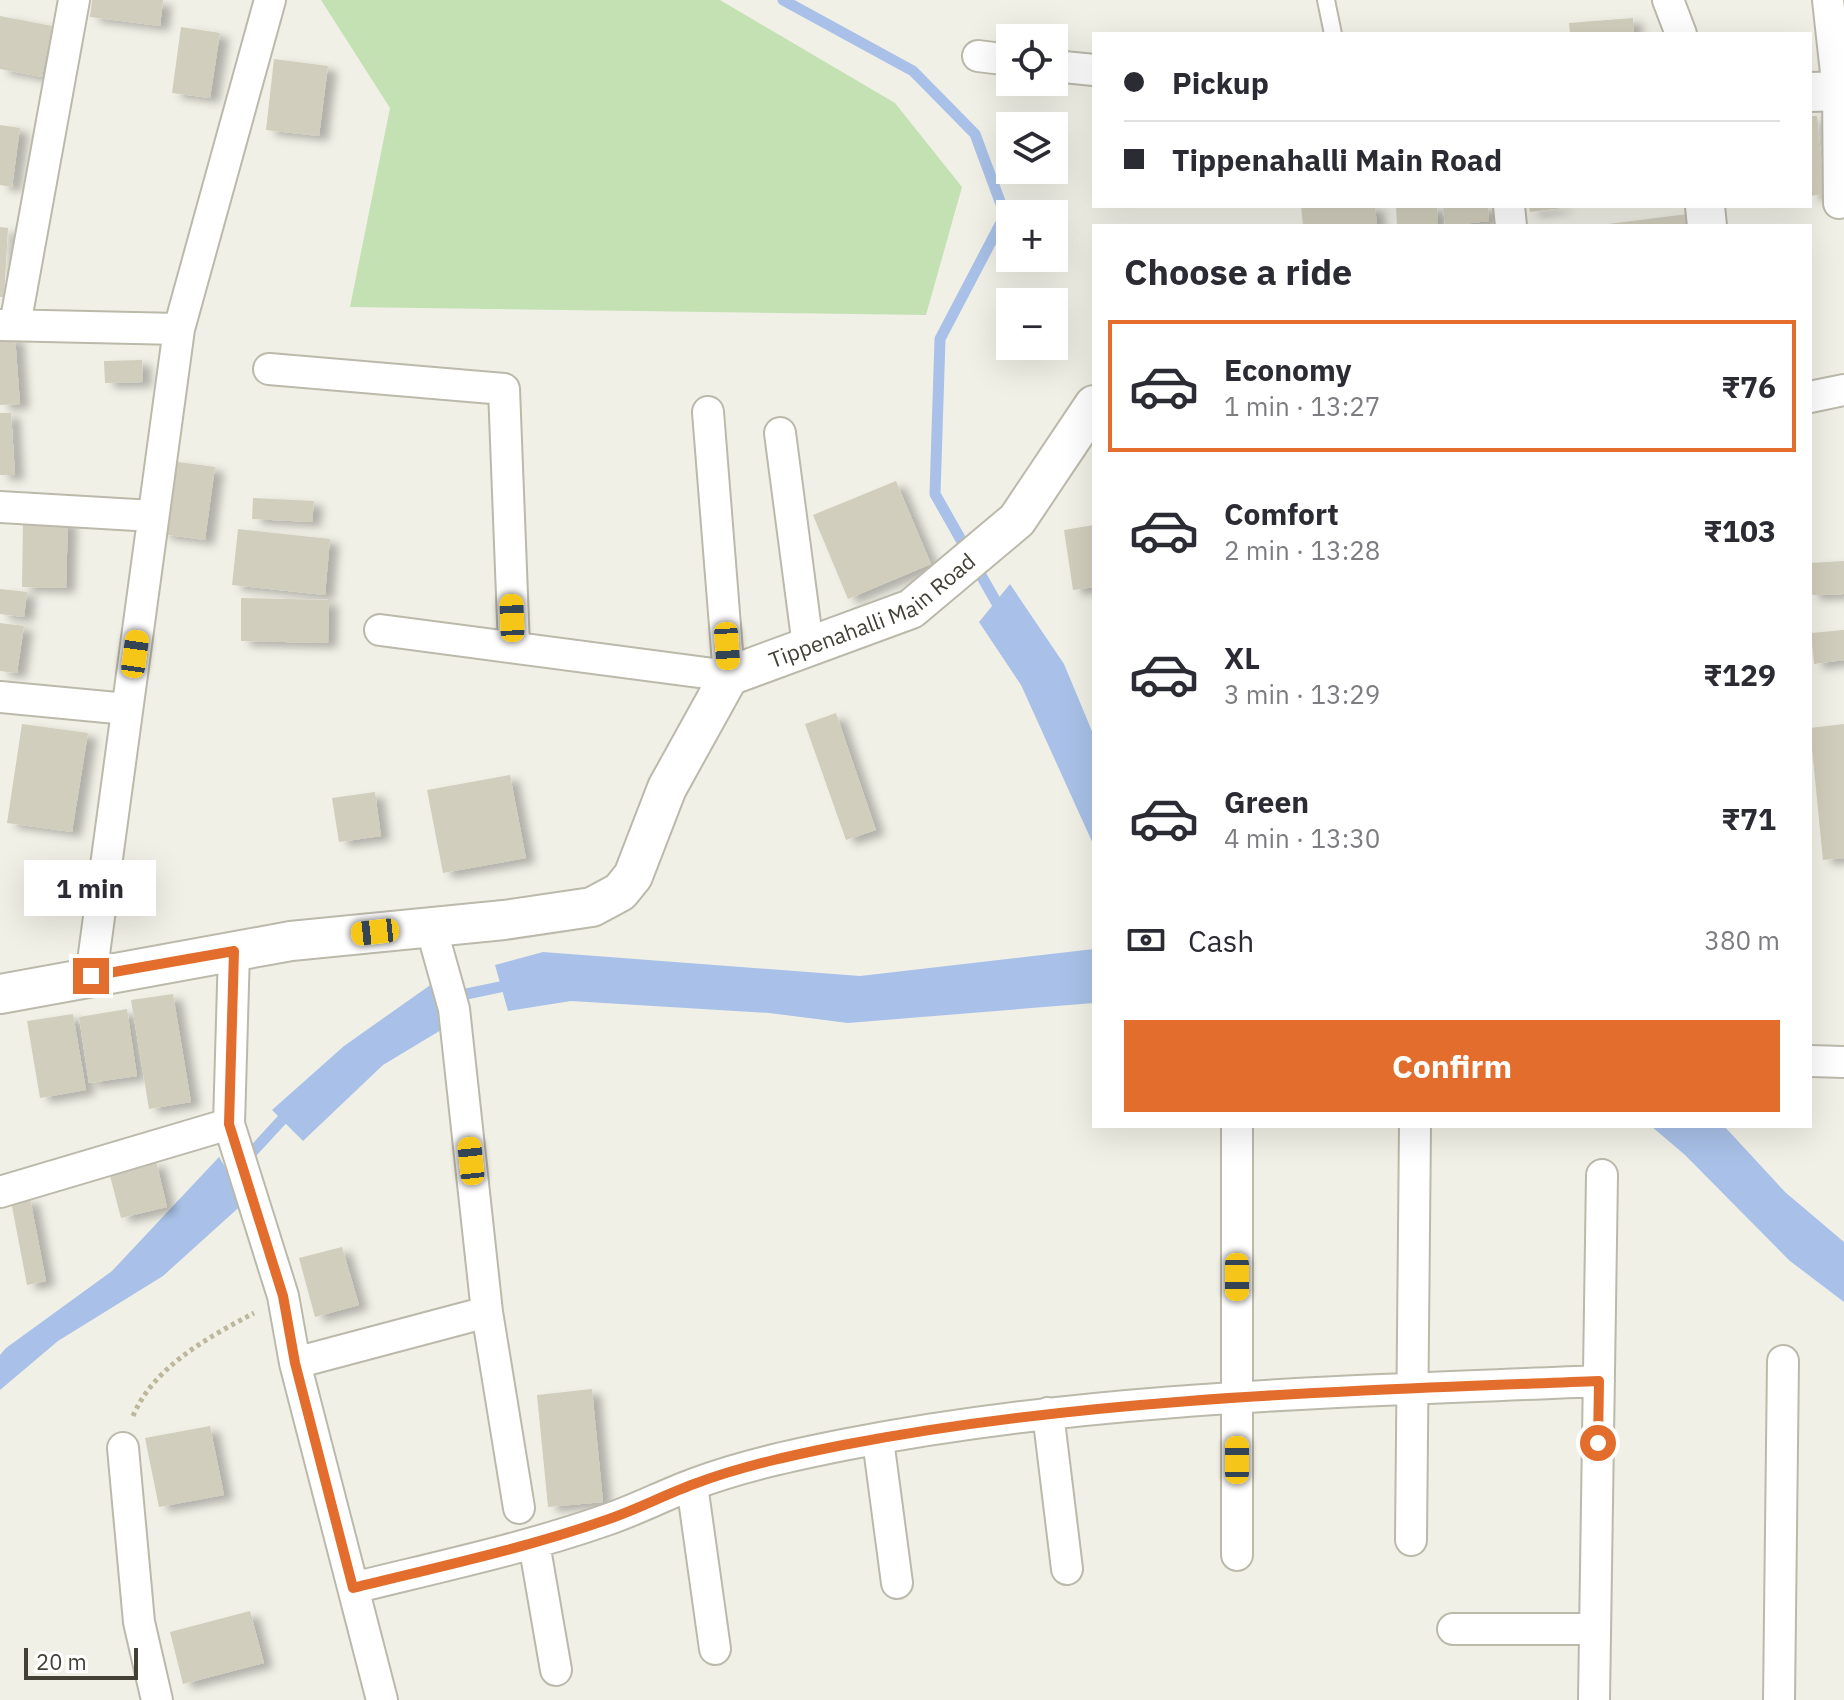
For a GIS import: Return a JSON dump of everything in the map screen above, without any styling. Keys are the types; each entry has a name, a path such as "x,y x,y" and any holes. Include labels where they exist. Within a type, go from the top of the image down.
{"street":[{"path":"74,0 8,325 179,329"},
{"path":"91,976 179,329 270,0"},
{"path":"1668,0 1680,32"},
{"path":"1828,0 1839,203"},
{"path":"978,56 996,58"},
{"path":"1068,67 1092,70"},
{"path":"269,369 504,389 514,647"},
{"path":"1812,397 1844,390"},
{"name":"Tippenahalli Main Road","path":"729,676 911,609 1017,520 1092,408"},
{"path":"0,994 291,941 504,920 592,907 620,892 633,876 667,788 729,676 708,412"},
{"path":"780,433 808,646"},
{"path":"0,507 153,516"},
{"path":"380,630 729,676"},
{"path":"0,697 127,709"},
{"path":"431,927 452,1003 487,1312 519,1508"},
{"path":"234,951 231,1130 283,1296 295,1363 382,1700"},
{"path":"1812,1061 1844,1062"},
{"path":"1237,1128 1237,1555"},
{"path":"1411,1540 1415,1128"},
{"path":"0,1192 231,1130"},
{"path":"1594,1700 1602,1175"},
{"path":"295,1363 487,1312"},
{"path":"1779,1700 1783,1361"},
{"path":"353,1588 534,1543 746,1467 878,1440 1048,1413 1237,1397 1599,1381"},
{"path":"1048,1413 1067,1569"},
{"path":"878,1440 897,1583"},
{"path":"123,1448 139,1622 157,1700"},
{"path":"692,1485 715,1649"},
{"path":"534,1543 556,1670"},
{"path":"1453,1629 1595,1629"}],"lane":[{"path":"1326,0 1333,32"}],"path":[{"path":"123,1448 134,1412 157,1382 190,1350 221,1329 283,1296"}],"green space":[{"path":"321,0 720,0 895,103 962,187 926,315 350,307 390,108"}],"water":[{"path":"1010,584 1064,664 1092,731 1092,842 1021,685 979,622"},
{"path":"1092,949 1092,1003 848,1023 769,1013 571,1001 508,1011 495,965 543,952 860,976"},
{"path":"436,981 451,1024 383,1065 303,1141 272,1110 344,1046"},
{"path":"1653,1128 1726,1128 1785,1192 1844,1242 1844,1302 1790,1261 1685,1155"},
{"path":"219,1157 246,1201 163,1276 58,1341 0,1390 0,1355 6,1348 112,1271"}],"building":[{"path":"92,0 163,0 160,26 90,17"},
{"path":"0,16 52,26 42,77 0,69"},
{"path":"1633,18 1634,32 1570,32 1569,23"},
{"path":"181,27 220,33 210,98 172,93"},
{"path":"274,59 328,66 319,136 266,130"},
{"path":"1812,116 1817,116 1825,194 1812,196"},
{"path":"0,125 20,128 12,187 0,185"},
{"path":"1301,208 1375,208 1377,224 1303,224"},
{"path":"1396,208 1437,208 1438,224 1397,224"},
{"path":"1443,208 1488,208 1489,221 1445,224"},
{"path":"1529,208 1562,208 1530,212"},
{"path":"1688,214 1689,224 1608,224"},
{"path":"0,227 8,228 4,297 0,297"},
{"path":"15,336 20,404 0,405 0,337"},
{"path":"142,360 143,382 105,383 104,361"},
{"path":"0,413 11,413 15,475 0,475"},
{"path":"171,461 215,467 205,540 161,534"},
{"path":"896,481 931,564 848,599 813,515"},
{"path":"253,498 314,501 312,522 252,519"},
{"path":"23,520 68,520 66,588 22,587"},
{"path":"1092,525 1092,587 1073,590 1064,530"},
{"path":"238,529 330,539 325,595 232,585"},
{"path":"1844,561 1844,594 1812,595 1812,563"},
{"path":"0,589 27,592 24,617 0,614"},
{"path":"241,598 329,600 328,643 241,641"},
{"path":"0,623 24,626 17,673 0,671"},
{"path":"1844,630 1844,660 1814,664 1812,633"},
{"path":"836,713 876,830 846,840 805,724"},
{"path":"22,724 88,733 72,832 7,823"},
{"path":"1844,724 1844,858 1823,860 1812,728"},
{"path":"510,775 526,858 443,873 427,790"},
{"path":"375,792 381,836 339,842 332,798"},
{"path":"173,994 191,1102 149,1109 131,1000"},
{"path":"127,1009 137,1076 89,1083 79,1017"},
{"path":"73,1014 86,1090 40,1098 27,1021"},
{"path":"156,1161 167,1207 121,1218 109,1172"},
{"path":"30,1198 46,1281 27,1285 11,1201"},
{"path":"342,1247 359,1305 315,1317 299,1258"},
{"path":"592,1389 603,1502 548,1507 537,1395"},
{"path":"210,1426 224,1495 159,1507 145,1438"},
{"path":"250,1611 264,1663 183,1684 170,1632"}],"waterway":[{"path":"783,0 913,71 975,134 1005,215 940,339 935,494 1003,614"},
{"path":"452,997 514,984"},
{"path":"245,1160 290,1111"}],"route":[{"path":"91,976 234,951 229,1124 283,1296 295,1363 353,1588 534,1543 746,1467 845,1445 1048,1413 1251,1396 1599,1381 1598,1443"}]}
